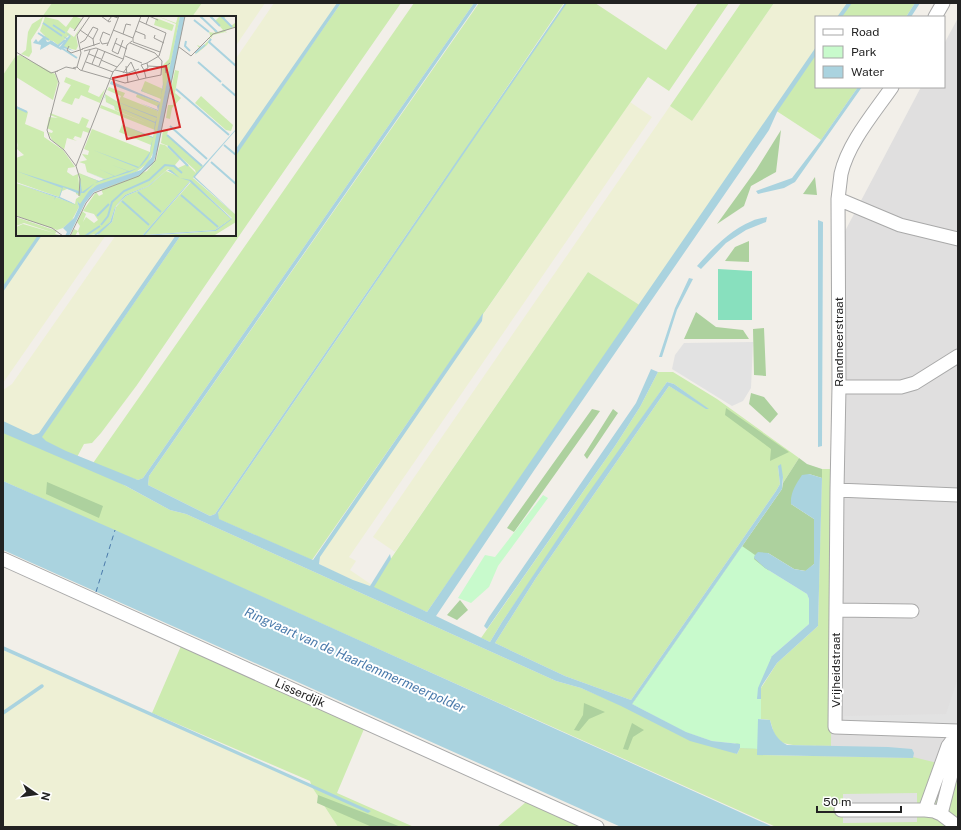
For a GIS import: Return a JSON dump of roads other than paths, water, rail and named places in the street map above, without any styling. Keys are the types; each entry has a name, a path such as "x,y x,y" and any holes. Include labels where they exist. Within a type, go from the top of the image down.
{"street":[{"path":"936,16 943,3"},
{"name":"Randmeerstraat","path":"837,490 839,387 838,199 841,173 847,156 857,139 891,88"},
{"path":"838,199 900,225 958,239"},
{"path":"839,387 901,387 915,383 958,356"},
{"path":"837,490 958,495"},
{"name":"Vrijheidstraat","path":"837,490 835,727 958,732"},
{"name":"Lisserdijk","path":"3,558 597,827"},
{"path":"836,610 912,611"},
{"path":"925,810 948,746 958,732"},
{"path":"940,814 958,747"},
{"path":"841,810 934,811 958,827"}],"water":[{"path":"337,3 341,3 236,156 236,149"},
{"path":"474,3 478,3 149,476 148,485 210,516 215,514 565,3 567,3 218,513 219,519 313,560 483,313 482,321 320,557 319,564 353,580 370,586 390,554 391,559 374,587 427,612 815,48 815,56 777,112 769,130 535,469 436,616 490,642 587,495 667,382 674,384 709,409 706,409 669,386 536,578 495,643 565,676 631,700 776,491 780,484 778,466 781,464 783,477 782,489 632,704 686,732 712,741 740,744 737,754 690,741 621,706 581,688 556,681 186,514 170,510 126,486 3,433 3,421 33,435 39,433 175,236 180,236 42,437 46,441 66,451 138,480 143,478"},
{"path":"847,3 852,3 843,16 838,16"},
{"path":"915,3 920,3 912,16 907,16"},
{"path":"857,88 861,88 795,182 784,188 758,194 756,191 792,178"},
{"path":"767,217 766,222 746,230 726,243 701,269 697,266 715,247 736,229 754,220"},
{"path":"818,220 823,222 822,446 818,447"},
{"path":"37,236 41,236 3,292 3,286"},
{"path":"689,278 693,279 677,310 662,357 659,357 675,308"},
{"path":"651,369 658,372 640,407 615,446 487,629 484,626 489,617 636,403"},
{"path":"809,474 822,478 818,626 777,663 761,687 761,699 757,699 758,688 772,656 809,624 809,599 807,594 765,568 754,558 758,552 768,553 794,569 805,571 814,564 814,519 791,504 792,492 802,475"},
{"name":"Ringvaart van de Haarlemmermeerpolder","path":"3,481 115,530 773,827 621,827 3,550"},
{"path":"3,646 371,811 368,813 3,650"},
{"path":"758,719 770,720 776,735 787,745 888,747 912,749 914,753 913,758 757,755"}],"waterway":[{"path":"3,713 42,686"}]}
